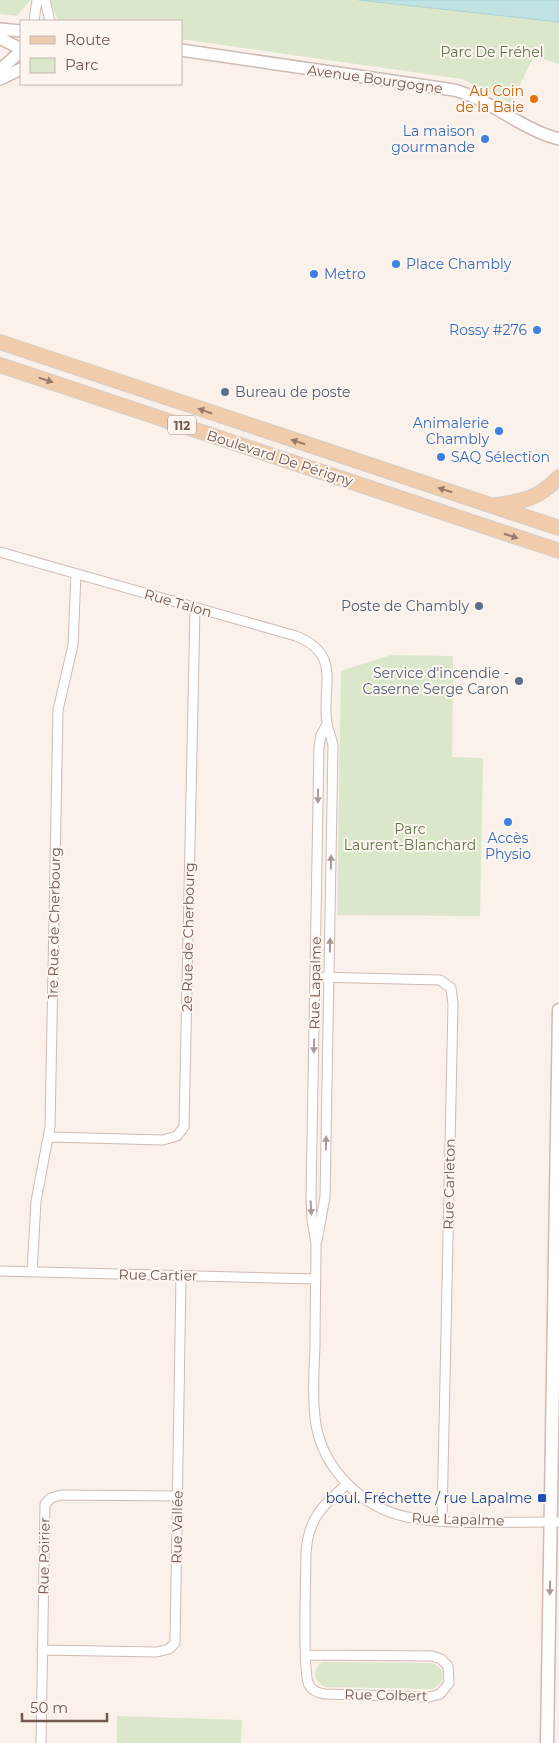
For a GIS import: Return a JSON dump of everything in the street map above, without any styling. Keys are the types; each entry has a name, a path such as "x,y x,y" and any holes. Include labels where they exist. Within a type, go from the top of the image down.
{"main road":[{"name":"Boulevard De Périgny","path":"0,342 559,528"},
{"name":"Boulevard De Périgny","path":"0,364 559,551"},
{"path":"491,505 530,500 547,489 559,477"},
{"path":"547,1743 555,1522 559,1010"}],"street":[{"path":"34,20 36,0"},
{"path":"45,0 50,20"},
{"path":"0,29 20,32"},
{"path":"0,38 20,49"},
{"name":"Avenue Bourgogne","path":"182,50 454,90 481,100 532,131 559,140"},
{"path":"0,70 20,51"},
{"path":"0,79 20,69"},
{"name":"Rue Talon","path":"0,552 306,641 315,646 323,656 328,683"},
{"name":"1re Rue de Cherbourg","path":"32,1272 36,1201 49,1137 57,721 59,701 72,645 76,574"},
{"name":"2e Rue de Cherbourg","path":"49,1137 163,1140 176,1136 184,1127 195,608"},
{"name":"Rue Lapalme","path":"316,1243 324,1207 329,977 333,746 327,724 328,683"},
{"name":"Rue Lapalme","path":"327,724 321,735 319,747 311,1202 316,1243 314,1395 316,1426 325,1453 347,1484 368,1501 387,1512 409,1517 442,1520 555,1522"},
{"name":"Rue Carleton","path":"315,977 440,980 450,986 453,994 442,1520"},
{"name":"Rue Cartier","path":"0,1271 316,1279"},
{"name":"Rue Vallée","path":"42,1650 157,1652 166,1650 174,1645 176,1637 181,1276"},
{"name":"Rue Colbert","path":"306,1654 432,1656 441,1659 448,1666 450,1678 444,1691 435,1696 320,1693 313,1690 308,1681 306,1654 306,1553 309,1531 321,1509 347,1484"},
{"name":"Rue Poirier","path":"41,1743 44,1512 47,1501 61,1495 177,1496"}],"green space":[{"path":"0,0 30,0 17,16 0,14"},
{"name":"Parc De Fréhel","path":"50,0 359,0 559,22 559,64 534,56 511,103 462,79 182,39 182,20 58,20"},
{"name":"Parc Laurent-Blanchard","path":"391,655 453,656 452,757 483,758 480,916 337,915 341,671"},
{"path":"322,1662 430,1663 441,1670 442,1679 441,1683 432,1689 325,1687 318,1682 315,1676 316,1669"},
{"path":"117,1716 242,1720 241,1743 117,1743"}],"water":[{"path":"359,0 559,0 559,22"}],"place":[{"name":"Au Coin de la Baie","path":"534,99"},
{"name":"La maison gourmande","path":"485,139"},
{"name":"Place Chambly","path":"396,264"},
{"name":"Metro","path":"314,274"},
{"name":"Rossy #276","path":"537,330"},
{"name":"Bureau de poste","path":"225,392"},
{"name":"Animalerie Chambly","path":"499,431"},
{"name":"SAQ Sélection","path":"441,457"},
{"name":"Poste de Chambly","path":"479,606"},
{"name":"Service d'incendie - Caserne Serge Caron","path":"519,681"},
{"name":"Accès Physio","path":"508,822"},
{"name":"boul. Fréchette / rue Lapalme","path":"542,1498"}]}
